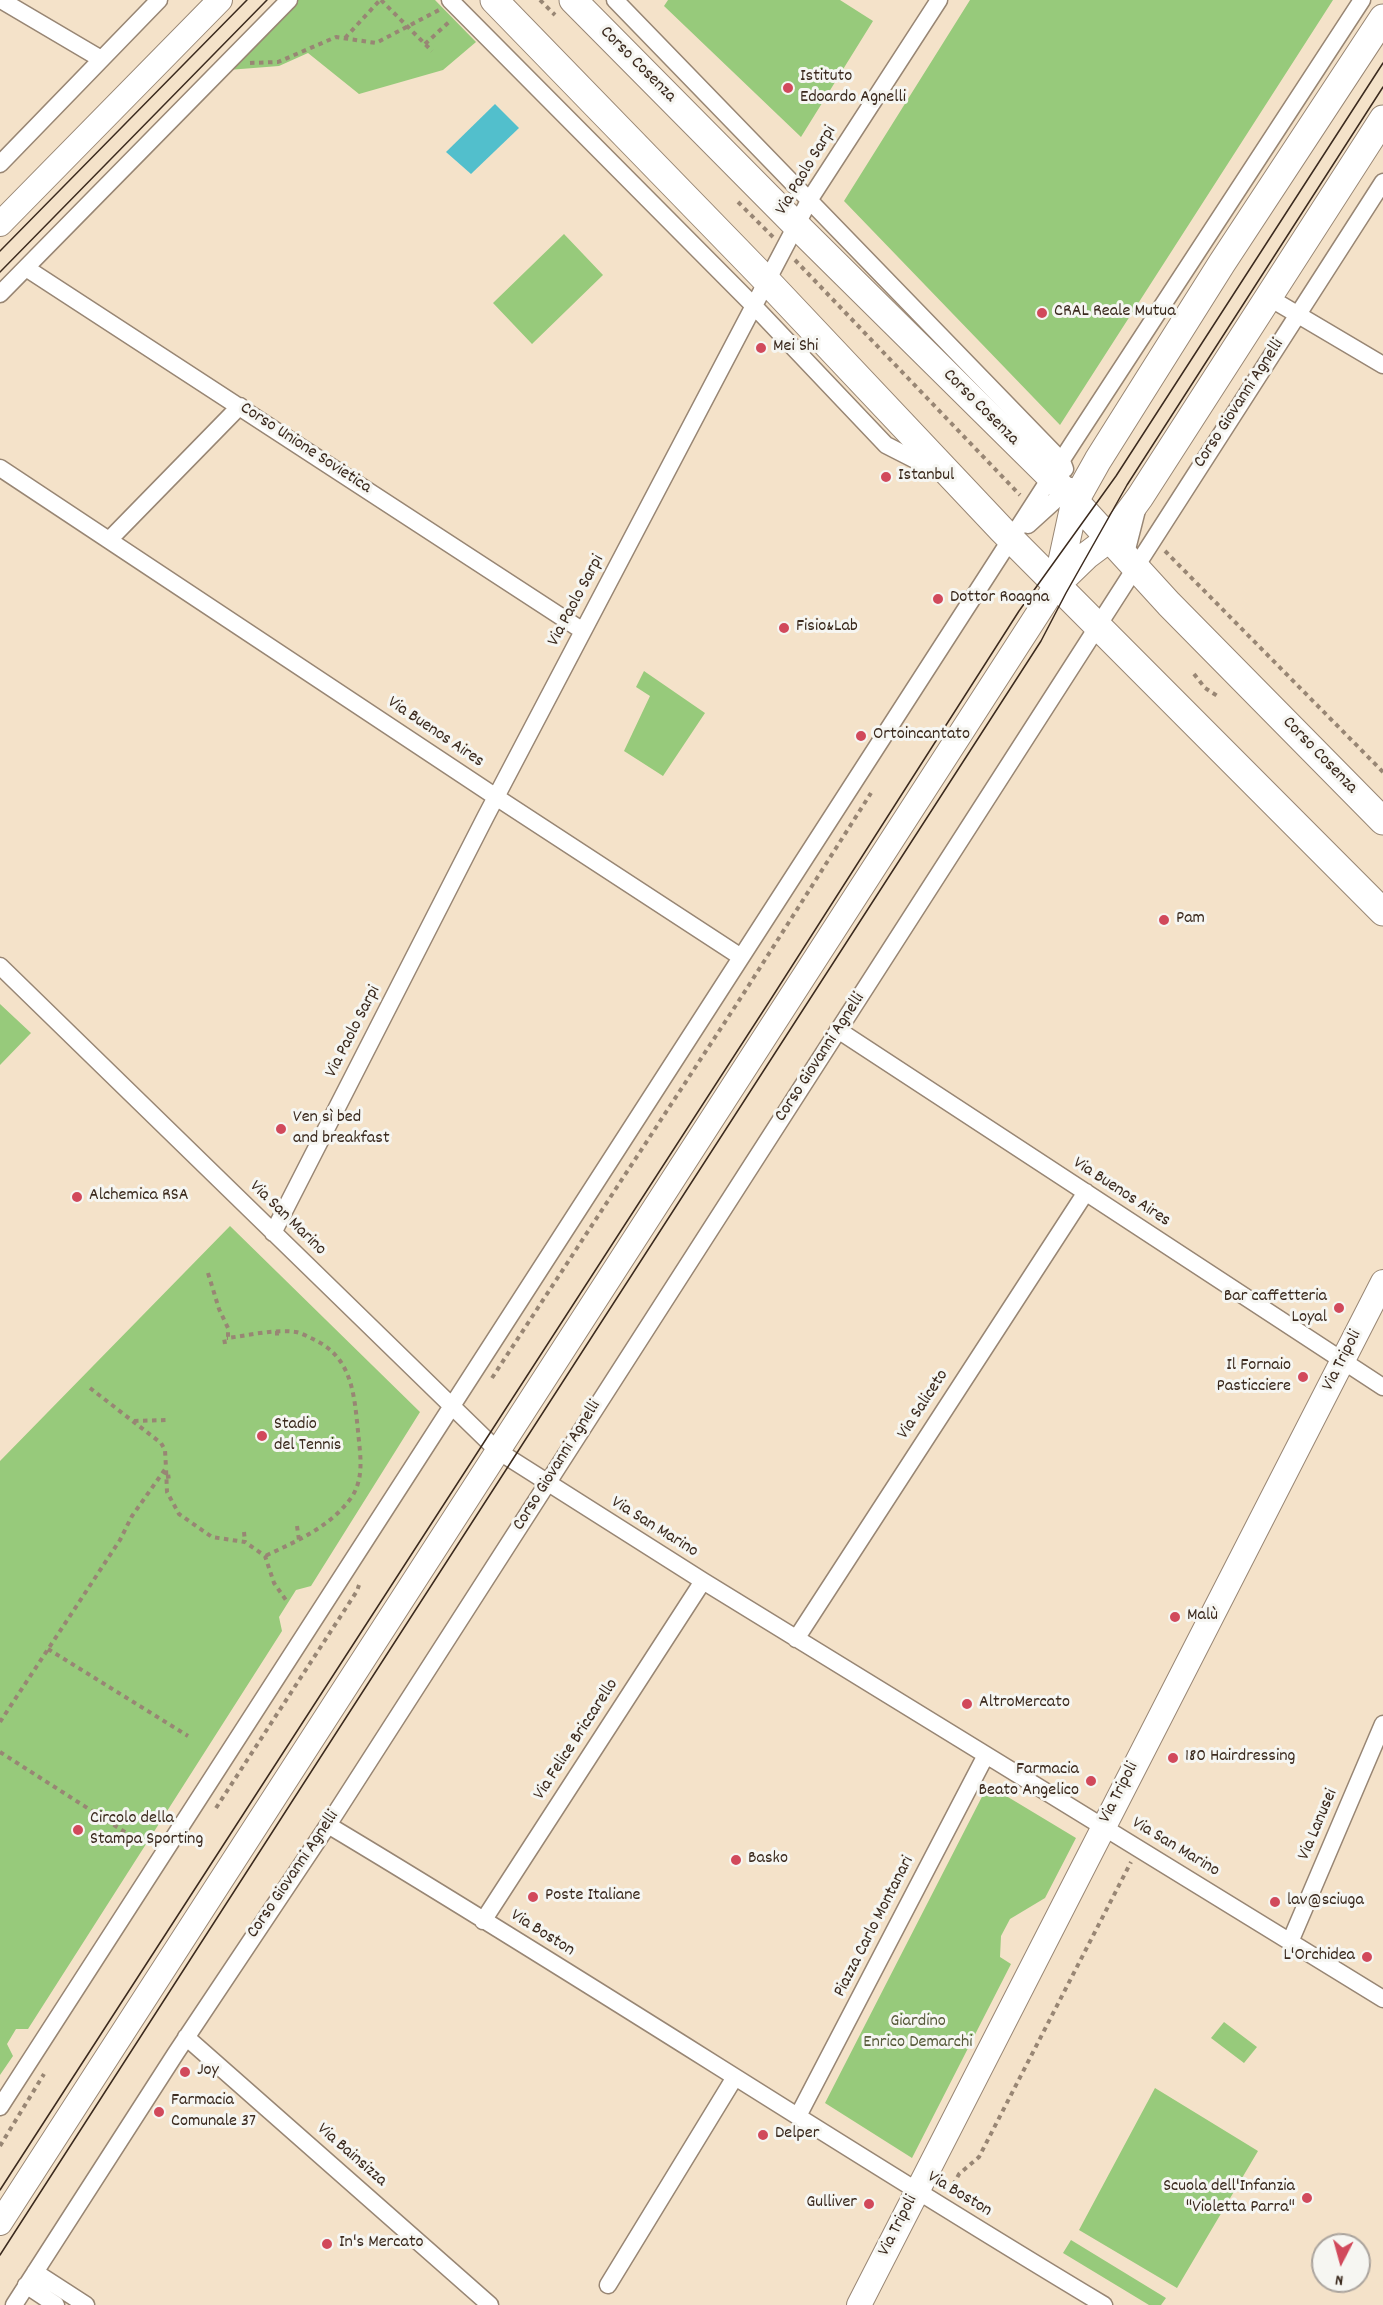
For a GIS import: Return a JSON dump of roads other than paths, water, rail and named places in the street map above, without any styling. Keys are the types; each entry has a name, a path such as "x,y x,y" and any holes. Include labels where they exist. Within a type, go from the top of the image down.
{"main road":[{"path":"1,222 220,0"},
{"path":"494,0 767,281 1012,540 1383,912"},
{"name":"Corso Cosenza","path":"573,0 796,225 1065,484 1169,604 1383,821"},
{"name":"Corso Giovanni Agnelli","path":"1057,584 1065,484 1098,460 1211,255 1383,18"},
{"name":"Corso Giovanni Agnelli","path":"0,2223 1057,584 1086,556 1124,553 1140,497 1383,119"},
{"name":"Via Tripoli","path":"859,2305 1383,1282"}],"street":[{"path":"1,0 101,59"},
{"path":"0,164 159,0"},
{"path":"0,294 289,0"},
{"name":"Corso Cosenza","path":"615,0 810,199 1065,484"},
{"name":"Via Paolo Sarpi","path":"273,1233 496,797 810,199 939,0"},
{"name":"Corso Giovanni Agnelli","path":"0,2107 1012,540 1065,484 1211,255 1362,0"},
{"path":"455,5 754,306 886,445 955,480"},
{"name":"Corso Giovanni Agnelli","path":"14,2305 186,2037 328,1825 1099,626 1124,553 1298,315 1383,182"},
{"name":"Corso Unione Sovietica","path":"26,268 584,631"},
{"path":"1268,297 1383,365"},
{"path":"109,540 240,406"},
{"name":"Via Buenos Aires","path":"0,468 741,957"},
{"name":"Via San Marino","path":"0,966 498,1451 796,1639 1383,2000"},
{"name":"Via Buenos Aires","path":"838,1030 1383,1387"},
{"name":"Via Saliceto","path":"796,1639 1086,1192"},
{"name":"Via Felice Briccarello","path":"483,1921 703,1581"},
{"name":"Via Lanusei","path":"1290,1942 1383,1724"},
{"name":"Piazza Carlo Montanari","path":"798,2116 986,1755"},
{"name":"Via Boston","path":"328,1825 798,2116 916,2192 1104,2305"},
{"name":"Via Bainsizza","path":"186,2037 474,2299 490,2305"},
{"path":"608,2285 735,2077"},
{"path":"30,2279 56,2305"},
{"path":"30,2279 86,2305"}],"water":[{"path":"495,104 519,128 471,174 446,152"}],"tram line":[{"path":"0,251 247,0"},
{"path":"0,272 267,0"},
{"path":"0,2190 769,1002 1019,611 1116,476 1383,63"},
{"path":"0,2255 1041,641 1127,485 1383,87"}],"place":[{"name":"Istituto Edoardo Agnelli","path":"788,88"},
{"name":"CRAL Reale Mutua","path":"1042,313"},
{"name":"Mei Shi","path":"761,348"},
{"name":"Istanbul","path":"886,477"},
{"name":"Dottor Roagna","path":"938,599"},
{"name":"Fisio&Lab","path":"784,628"},
{"name":"Ortoincantato","path":"861,736"},
{"name":"Pam","path":"1164,920"},
{"name":"Ven sì bed and breakfast","path":"281,1129"},
{"name":"Alchemica RSA","path":"77,1197"},
{"name":"Bar caffetteria Loyal","path":"1339,1308"},
{"name":"Il Fornaio Pasticciere","path":"1303,1377"},
{"name":"Stadio del Tennis","path":"262,1436"},
{"name":"Malù","path":"1175,1617"},
{"name":"AltroMercato","path":"967,1704"},
{"name":"180 Hairdressing","path":"1173,1758"},
{"name":"Farmacia Beato Angelico","path":"1091,1781"},
{"name":"Circolo della Stampa Sporting","path":"78,1830"},
{"name":"Basko","path":"736,1860"},
{"name":"Poste Italiane","path":"533,1897"},
{"name":"lav@sciuga","path":"1275,1902"},
{"name":"L'Orchidea","path":"1367,1957"},
{"name":"Joy","path":"185,2072"},
{"name":"Farmacia Comunale 37","path":"159,2112"},
{"name":"Delper","path":"763,2135"},
{"name":"Scuola dell'Infanzia \"Violetta Parra\"","path":"1307,2198"},
{"name":"Gulliver","path":"869,2204"},
{"name":"In's Mercato","path":"327,2244"}],"park label":[{"name":"Giardino Enrico Demarchi","path":"918,2033"}]}
